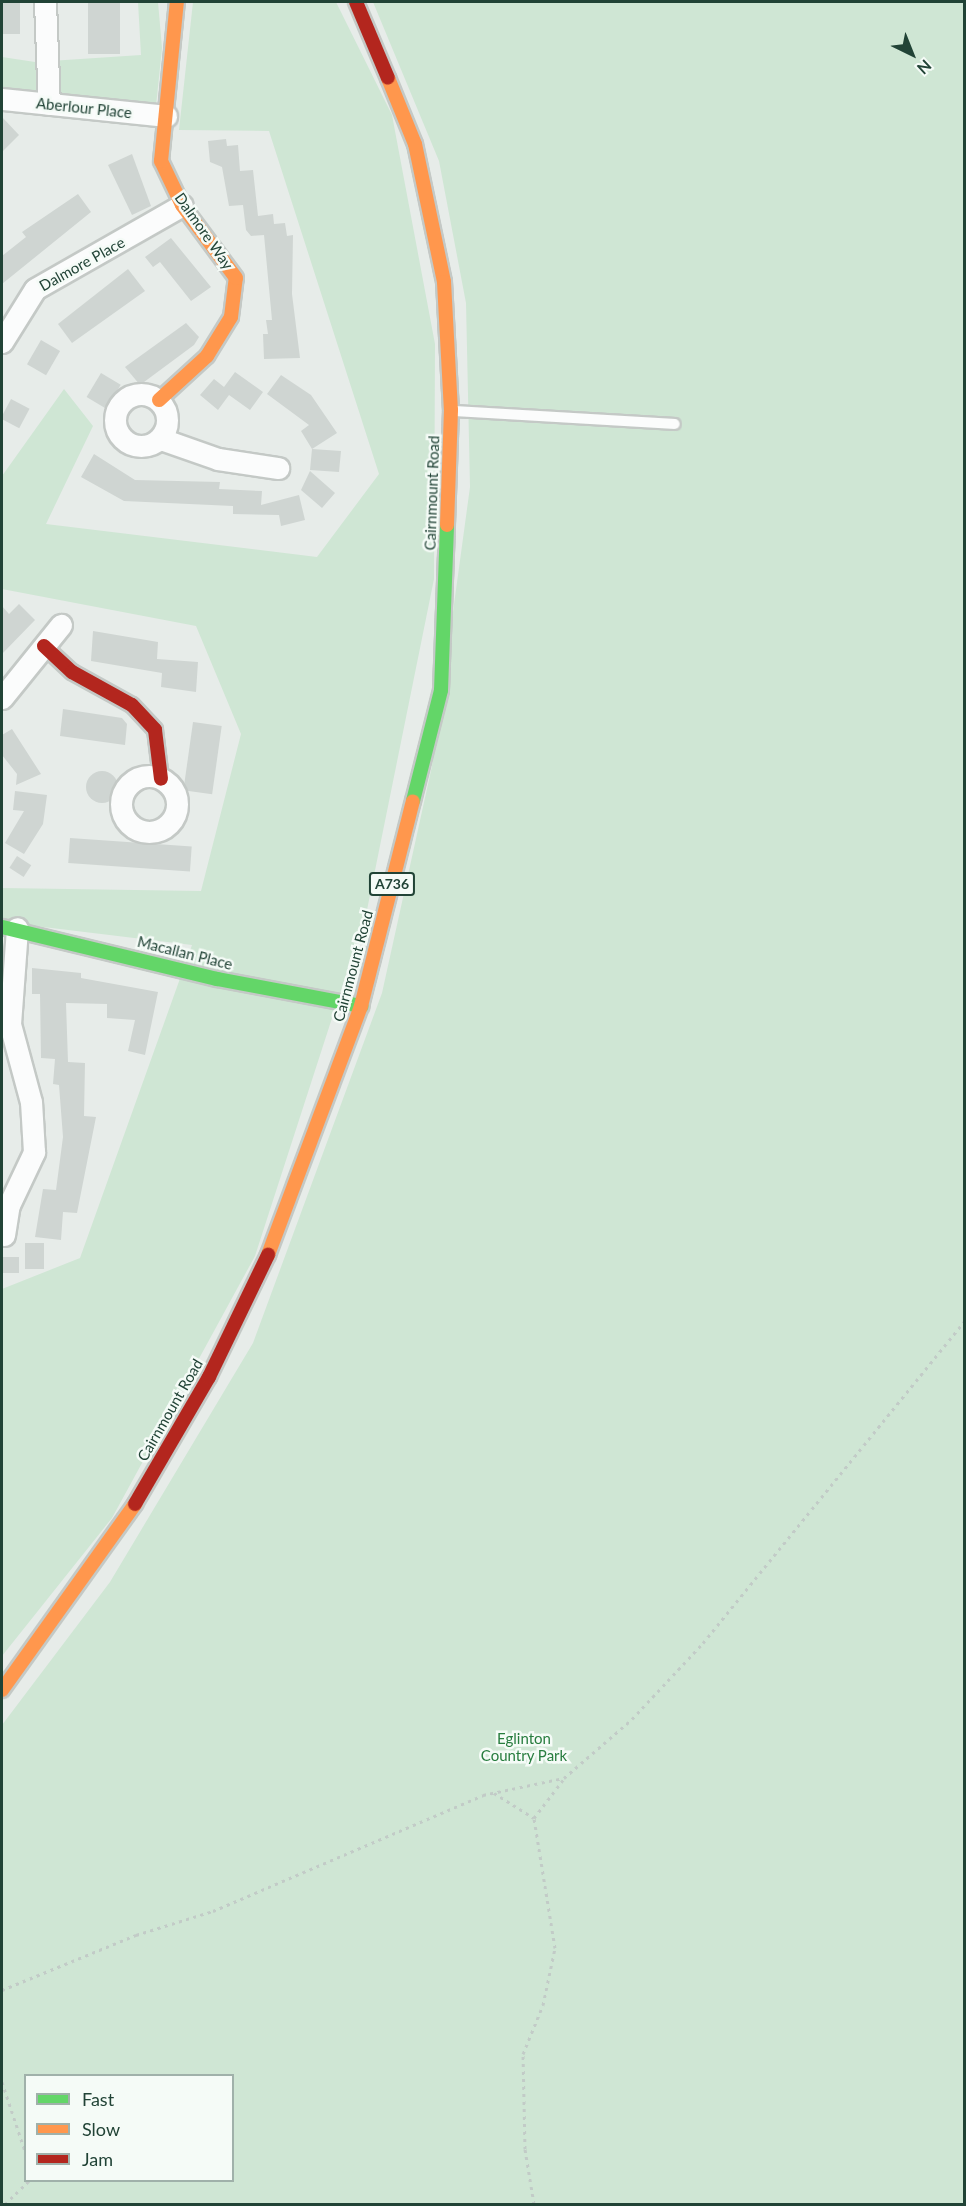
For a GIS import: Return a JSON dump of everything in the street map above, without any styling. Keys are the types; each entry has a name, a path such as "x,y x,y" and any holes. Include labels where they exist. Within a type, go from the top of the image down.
{"main road":[{"name":"Dalmore Way","path":"159,400 207,356 231,316 236,278 182,205 161,161 177,2"},
{"name":"Cairnmount Road","path":"2,1690 118,1533 209,1377 288,1213 361,1006 441,690 452,410 444,282 415,144 356,2"},
{"path":"44,646 72,672 132,705 154,730 161,779"},
{"name":"Macallan Place","path":"9,928 217,979 361,1006"}],"street":[{"path":"45,2 50,104"},
{"name":"Aberlour Place","path":"2,99 166,116"},
{"name":"Dalmore Place","path":"2,342 35,289 182,205"},
{"path":"134,394 159,400 168,417 161,439 149,446 128,444 114,418 118,406 134,394"},
{"path":"161,439 218,459 278,468"},
{"path":"2,698 62,625"},
{"path":"4,1235 5,1203 34,1152 31,1102 6,1024 9,928"}],"lane":[{"path":"452,410 675,424"}],"path":[{"path":"534,2205 525,2150 523,2054 543,2005 555,1948 534,1818 564,1779 632,1719 703,1643 964,1322"},
{"path":"2,1990 136,1935 213,1911 494,1793 564,1779"},
{"path":"494,1793 534,1818"},
{"path":"2,2082 24,2148"},
{"path":"5,2205 29,2182"}],"green space":[{"path":"138,2 158,2 162,48 156,106 2,93 2,57 35,62 141,55"},
{"path":"193,2 336,2 392,115 435,344 434,579 367,910 255,1256 112,1518 2,1656 2,1289 80,1258 192,945 2,922 2,888 201,891 241,734 196,626 2,589 2,476 64,389 93,426 46,524 317,557 379,474 269,131 179,130"},
{"name":"Eglinton Country Park","path":"373,2 964,2 964,2204 2,2204 2,1725 110,1582 253,1343 382,993 432,766 470,487 466,303 439,161"}],"building":[{"path":"2,2 20,2 20,34 2,34"},
{"path":"88,2 120,2 120,54 88,54"},
{"path":"2,117 19,135 2,152"},
{"path":"226,139 227,146 238,145 240,171 253,170 258,216 273,214 274,224 285,223 287,236 293,235 292,294 300,358 264,359 263,334 268,334 266,320 272,320 264,235 251,236 246,230 243,205 229,206 222,167 210,162 208,141"},
{"path":"132,154 151,206 132,215 108,165"},
{"path":"78,194 91,212 2,284 2,256 26,237 22,232"},
{"path":"171,238 211,287 191,301 160,262 153,267 145,257"},
{"path":"128,269 145,291 72,343 58,324"},
{"path":"186,323 199,337 194,345 140,385 125,367"},
{"path":"41,340 60,351 46,375 27,364"},
{"path":"235,372 263,392 250,410 229,395 218,410 200,395 214,379 224,387"},
{"path":"101,373 121,385 106,409 87,397"},
{"path":"281,375 311,395 337,433 312,449 301,431 309,425 267,394"},
{"path":"11,399 30,409 19,428 2,419"},
{"path":"312,449 341,451 339,472 310,470"},
{"path":"94,454 135,480 220,482 219,489 262,491 261,505 299,495 305,520 281,526 279,515 233,514 233,506 124,501 81,477"},
{"path":"310,471 335,493 322,508 301,490"},
{"path":"19,604 35,620 2,654 2,606 9,614"},
{"path":"93,631 158,642 157,659 198,662 196,692 161,687 162,673 91,661"},
{"path":"63,709 122,718 127,724 125,745 60,736"},
{"path":"193,722 222,726 212,794 183,790"},
{"path":"12,729 41,774 16,785 17,774 2,755 2,735"},
{"path":"102,771 113,776 118,787 113,798 102,803 91,798 86,787 91,776"},
{"path":"15,791 47,795 43,824 24,854 5,843 24,811 13,810"},
{"path":"70,838 192,847 190,871 68,863"},
{"path":"17,856 31,865 24,877 9,868"},
{"path":"32,968 81,973 81,978 158,992 145,1055 128,1051 135,1020 107,1018 107,1004 66,1003 68,1062 85,1063 84,1116 96,1117 77,1213 63,1212 61,1240 35,1237 43,1189 56,1190 63,1137 59,1085 53,1084 55,1059 41,1058 40,994 32,994"},
{"path":"25,1243 44,1243 44,1269 25,1269"},
{"path":"2,1257 19,1257 19,1273 2,1273"}],"traffic: fast":[{"path":"413,801 441,690 447,525"},
{"path":"2,927 217,979 361,1006"}],"traffic: slow":[{"path":"159,400 207,356 231,317 236,278 182,205 161,161 177,2"},
{"path":"388,78 415,144 444,282 451,410 447,525"},
{"path":"268,1255 361,1006 413,801"},
{"path":"2,1690 135,1504"}],"traffic: jam":[{"path":"356,2 388,78"},
{"path":"44,646 72,672 132,705 155,730 161,779"},
{"path":"135,1504 209,1377 268,1255"}]}
